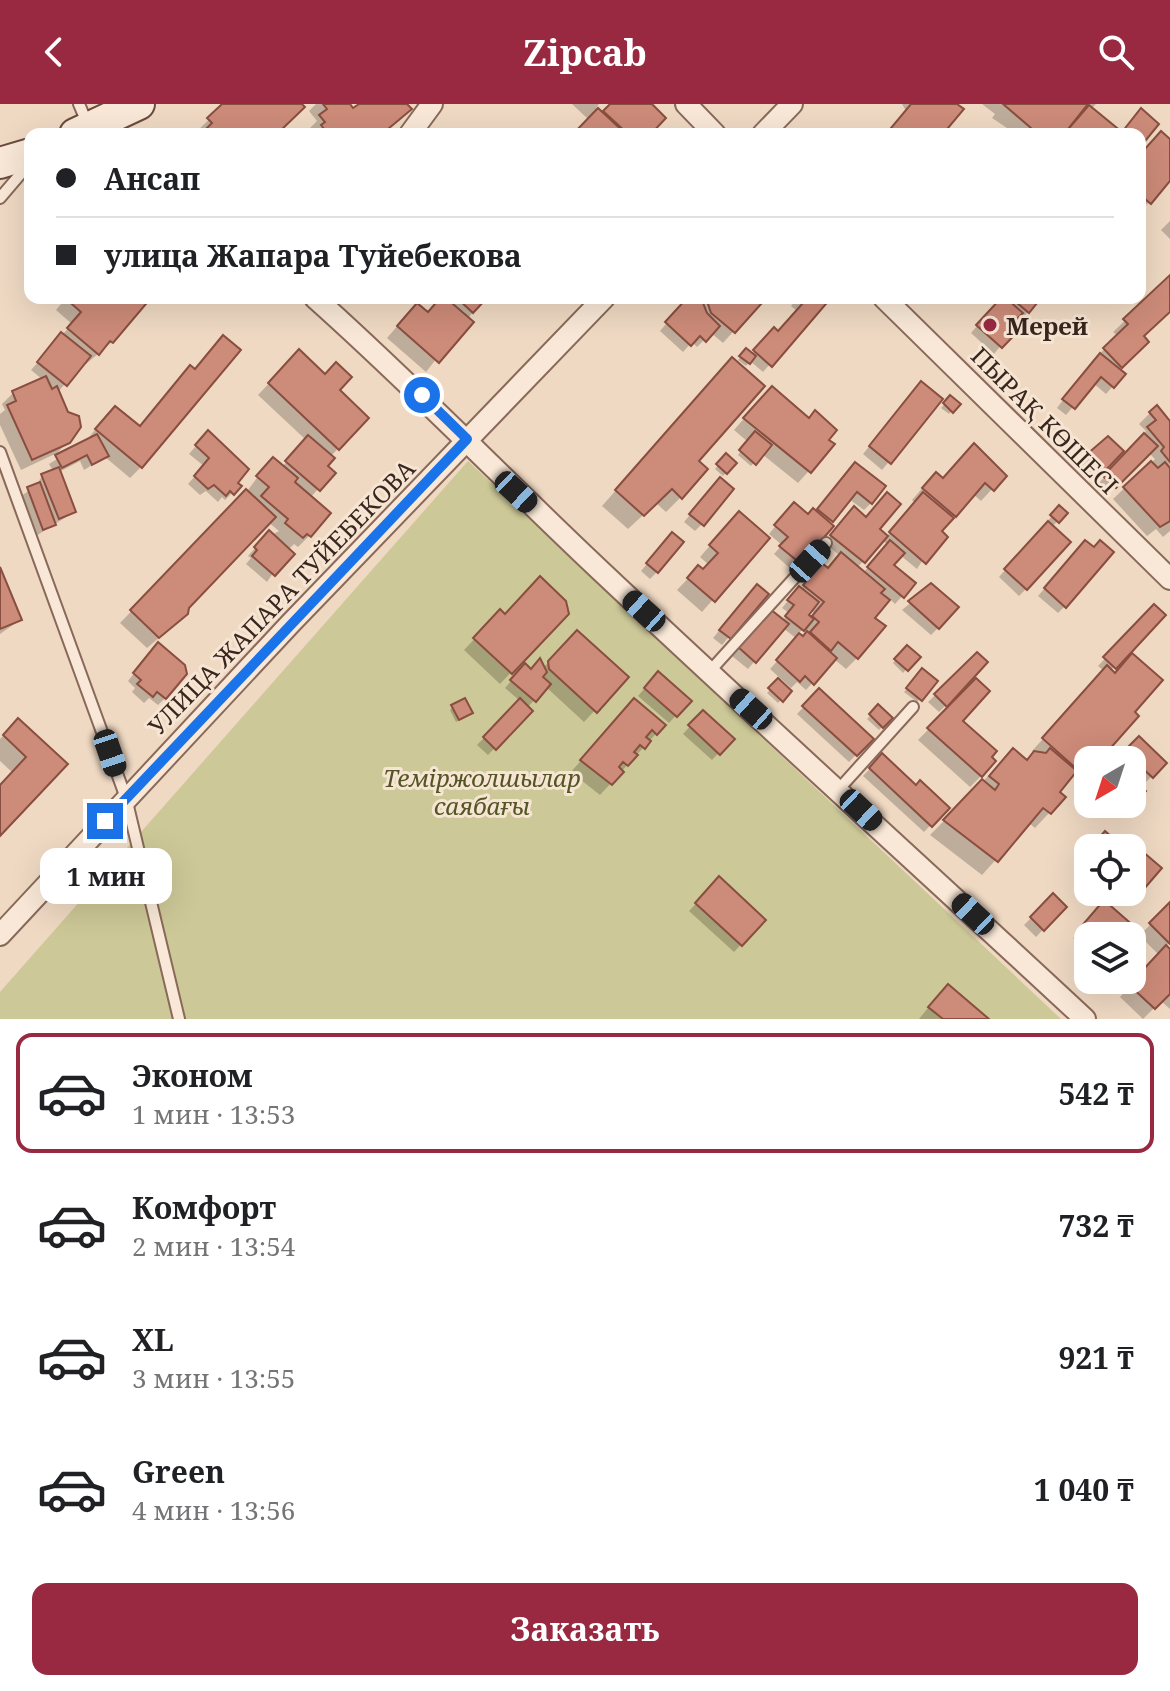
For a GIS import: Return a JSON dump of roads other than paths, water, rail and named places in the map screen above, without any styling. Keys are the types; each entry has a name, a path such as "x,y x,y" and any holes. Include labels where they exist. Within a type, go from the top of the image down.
{"street":[{"path":"85,125 139,104"},
{"path":"414,128 432,104"},
{"path":"686,104 709,128"},
{"path":"769,128 792,104"},
{"path":"0,163 24,156"},
{"path":"321,304 467,439 495,472 1085,1019"},
{"name":"УЛИЦА ЖАПАРА ТУЙЕБЕКОВА","path":"0,935 126,798 598,304"},
{"name":"ПЫРАҚ КӨШЕСІ","path":"890,304 1170,579"},
{"path":"1153,563 1170,549"}],"lane":[{"path":"0,198 24,170"},
{"path":"0,452 126,798 179,1019"},
{"path":"710,671 826,543"},
{"path":"839,789 913,707"}],"place":[{"name":"Мерей","path":"990,325"}],"park label":[{"name":"Теміржолшылар саябағы","path":"482,791"}]}
